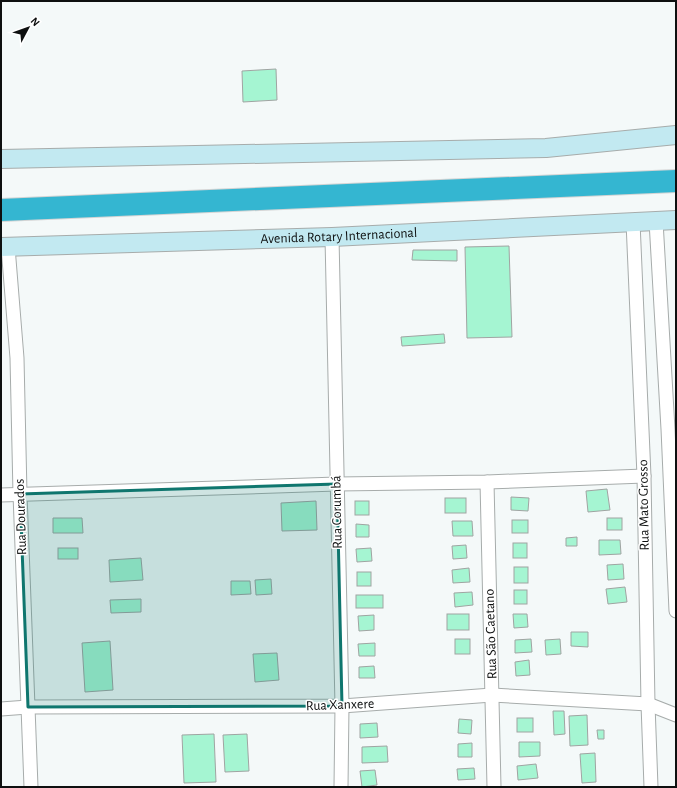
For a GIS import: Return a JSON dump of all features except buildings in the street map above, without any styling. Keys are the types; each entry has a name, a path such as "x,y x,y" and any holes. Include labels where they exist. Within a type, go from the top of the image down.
{"highway":[{"path":"1,210 676,181"}],"street":[{"path":"1,159 546,148 676,134"},
{"name":"Avenida Rotary Internacional","path":"4,247 332,237 676,220"},
{"name":"Rua Mato Grosso","path":"656,221 672,429 676,611"},
{"name":"Rua Mato Grosso","path":"633,222 644,476 648,704 652,787"},
{"name":"Rua Corumbá","path":"332,237 336,484 342,706 341,787"},
{"name":"Rua Dourados","path":"4,247 17,358 30,787"},
{"path":"1,495 336,484 487,482 644,476"},
{"name":"Rua São Caetano","path":"487,482 494,787"},
{"name":"Rua Xanxere","path":"1,709 28,707 342,706 492,695 648,704 676,715"}],"highlighted area":[{"path":"337,484 342,706 28,707 20,494"}]}
